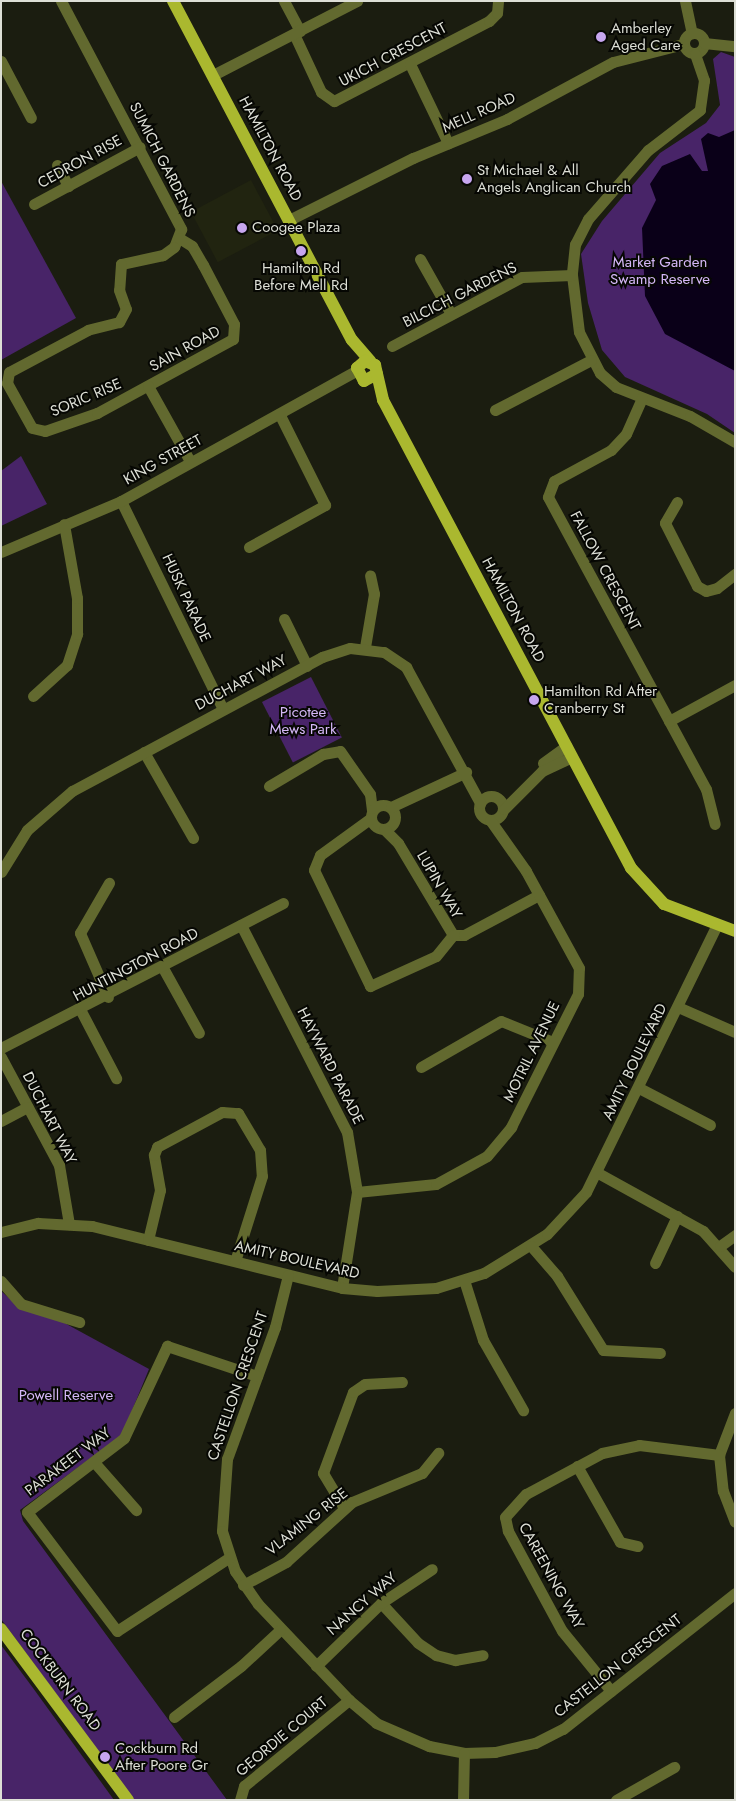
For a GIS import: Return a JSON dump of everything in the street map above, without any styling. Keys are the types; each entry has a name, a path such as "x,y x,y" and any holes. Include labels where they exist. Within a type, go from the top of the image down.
{"main road":[{"name":"HAMILTON ROAD","path":"173,1 352,340 362,372 383,400 629,861 659,895 713,924 735,931"},
{"name":"HAMILTON ROAD","path":"362,372 377,374 383,400"},
{"name":"COCKBURN ROAD","path":"1,1629 128,1800"}],"street":[{"name":"SUMICH GARDENS","path":"6,378 84,332 119,322 126,308 119,290 121,264 163,255 179,238 179,219 61,1"},
{"path":"284,1 297,33"},
{"path":"329,1 335,13"},
{"path":"214,78 357,1"},
{"name":"UKICH CRESCENT","path":"297,33 321,92 334,101 410,64 489,21 497,13 498,1"},
{"path":"685,1 692,33 704,43 735,46"},
{"path":"692,33 683,44 695,54 704,80 700,110 648,150 588,219 575,244 572,275 579,332 591,360 616,387 690,416 735,442"},
{"path":"695,54 704,43"},
{"name":"MELL ROAD","path":"289,220 448,143 507,119 613,62 683,44"},
{"path":"1,61 31,118"},
{"path":"410,64 448,143"},
{"name":"CEDRON RISE","path":"34,204 140,147"},
{"path":"57,165 68,186"},
{"name":"SAIN ROAD","path":"179,238 192,246 235,334 230,342 148,386 190,461"},
{"path":"420,259 451,314"},
{"name":"BILCICH GARDENS","path":"392,346 522,277 572,275"},
{"path":"496,410 591,360"},
{"name":"KING STREET","path":"1,552 121,500 190,461 362,372"},
{"name":"SORIC RISE","path":"6,378 29,426 40,431 97,413 148,386"},
{"name":"FALLOW CRESCENT","path":"642,398 626,434 611,450 554,481 548,497 706,789 715,824"},
{"path":"249,547 325,505 280,415"},
{"name":"HUSK PARADE","path":"121,500 223,709"},
{"path":"677,502 665,523 697,586 706,591 717,588 735,574"},
{"path":"33,696 67,665 77,634 77,598 64,524"},
{"path":"365,647 374,594 370,575"},
{"path":"284,620 307,666"},
{"name":"DUCHART WAY","path":"1,872 6,850 56,802 223,709 340,650 365,647 392,655 406,667 472,783 495,804"},
{"path":"669,720 735,685"},
{"name":"LUPIN WAY","path":"269,786 335,750 346,757 370,794 453,935 464,935 539,895"},
{"path":"490,820 495,804 569,751"},
{"path":"144,752 193,838"},
{"path":"453,935 436,956 370,986 314,870 320,855 403,805 466,772"},
{"name":"MOTRIL AVENUE","path":"357,1192 436,1184 487,1156 511,1127 578,994 580,974 539,895 503,834 490,820 481,814 495,804 503,834"},
{"path":"108,997 80,933 109,883"},
{"name":"HUNTINGTON ROAD","path":"1,1048 81,1011 283,903"},
{"name":"AMITY BOULEVARD","path":"1,1232 38,1222 69,1224 148,1240 342,1288 403,1292 464,1280 531,1246 564,1218 598,1173 678,1007 713,924"},
{"name":"HAYWARD PARADE","path":"241,926 347,1132 357,1192 342,1288"},
{"path":"163,968 199,1033"},
{"path":"678,1007 735,1032"},
{"path":"81,1011 116,1078"},
{"path":"421,1067 502,1021 553,1042"},
{"name":"DUCHART WAY","path":"1,1058 58,1165 69,1224"},
{"path":"640,1088 710,1124"},
{"path":"1,1121 27,1107"},
{"path":"148,1240 160,1190 154,1156 157,1147 222,1112 238,1113 260,1150 262,1176 235,1261"},
{"path":"598,1173 677,1216 720,1246 735,1266"},
{"path":"655,1263 677,1216"},
{"path":"720,1246 735,1235"},
{"path":"531,1246 557,1276 602,1354 660,1352"},
{"name":"CASTELLON CRESCENT","path":"288,1275 257,1376 223,1474 221,1519 230,1558 243,1585 280,1630 349,1700 390,1730 429,1746 464,1753 495,1752 535,1742 563,1729 735,1593"},
{"path":"464,1280 483,1340 523,1410"},
{"path":"1,1281 21,1304 79,1322"},
{"name":"PARAKEET WAY","path":"230,1558 117,1631 27,1512 124,1438 167,1346 257,1376"},
{"path":"344,1508 323,1473 353,1392 365,1384 402,1382"},
{"path":"735,1413 719,1456 725,1499 735,1522"},
{"name":"CAREENING WAY","path":"611,1691 562,1631 505,1523 521,1497 602,1453 639,1445 719,1456"},
{"name":"VLAMING RISE","path":"243,1585 286,1562 344,1508 422,1473 438,1453"},
{"path":"94,1462 136,1510"},
{"path":"577,1466 620,1542 638,1546"},
{"name":"NANCY WAY","path":"316,1666 381,1603 432,1569"},
{"path":"381,1603 418,1643 436,1655 455,1660 483,1655"},
{"path":"174,1717 241,1666 280,1630"},
{"name":"GEORDIE COURT","path":"240,1800 244,1786 349,1700"},
{"path":"462,1800 464,1753"},
{"path":"616,1800 674,1767"}],"shaded area":[{"path":"735,130 735,371 665,334 645,296 642,228 656,200 650,184 662,166 690,154 702,171 708,171 701,139 708,133 719,137"},
{"name":"Coogee Plaza","path":"251,180 278,230 218,262 191,212"}],"green space":[{"name":"Market Garden Swamp Reserve","path":"721,52 735,57 735,433 707,414 625,377 602,350 588,303 581,254 602,221 660,153 706,123 720,105 713,59"},
{"path":"1,181 76,318 1,360"},
{"path":"21,456 47,504 1,526 1,471"},
{"name":"Picotee Mews Park","path":"311,677 342,738 293,763 262,702"},
{"name":"Powell Reserve","path":"1,1291 20,1308 59,1320 149,1369 122,1435 20,1510 23,1521 227,1800 134,1800 1,1619"},
{"path":"1,1645 33,1688 114,1800 1,1800"}],"place":[{"name":"Amberley Aged Care","path":"601,37"},
{"name":"St Michael & All Angels Anglican Church","path":"467,179"},
{"name":"Coogee Plaza","path":"242,228"},
{"name":"Hamilton Rd Before Mell Rd","path":"301,251"},
{"name":"Hamilton Rd After Cranberry St","path":"534,700"},
{"name":"Cockburn Rd After Poore Gr","path":"105,1757"}]}
